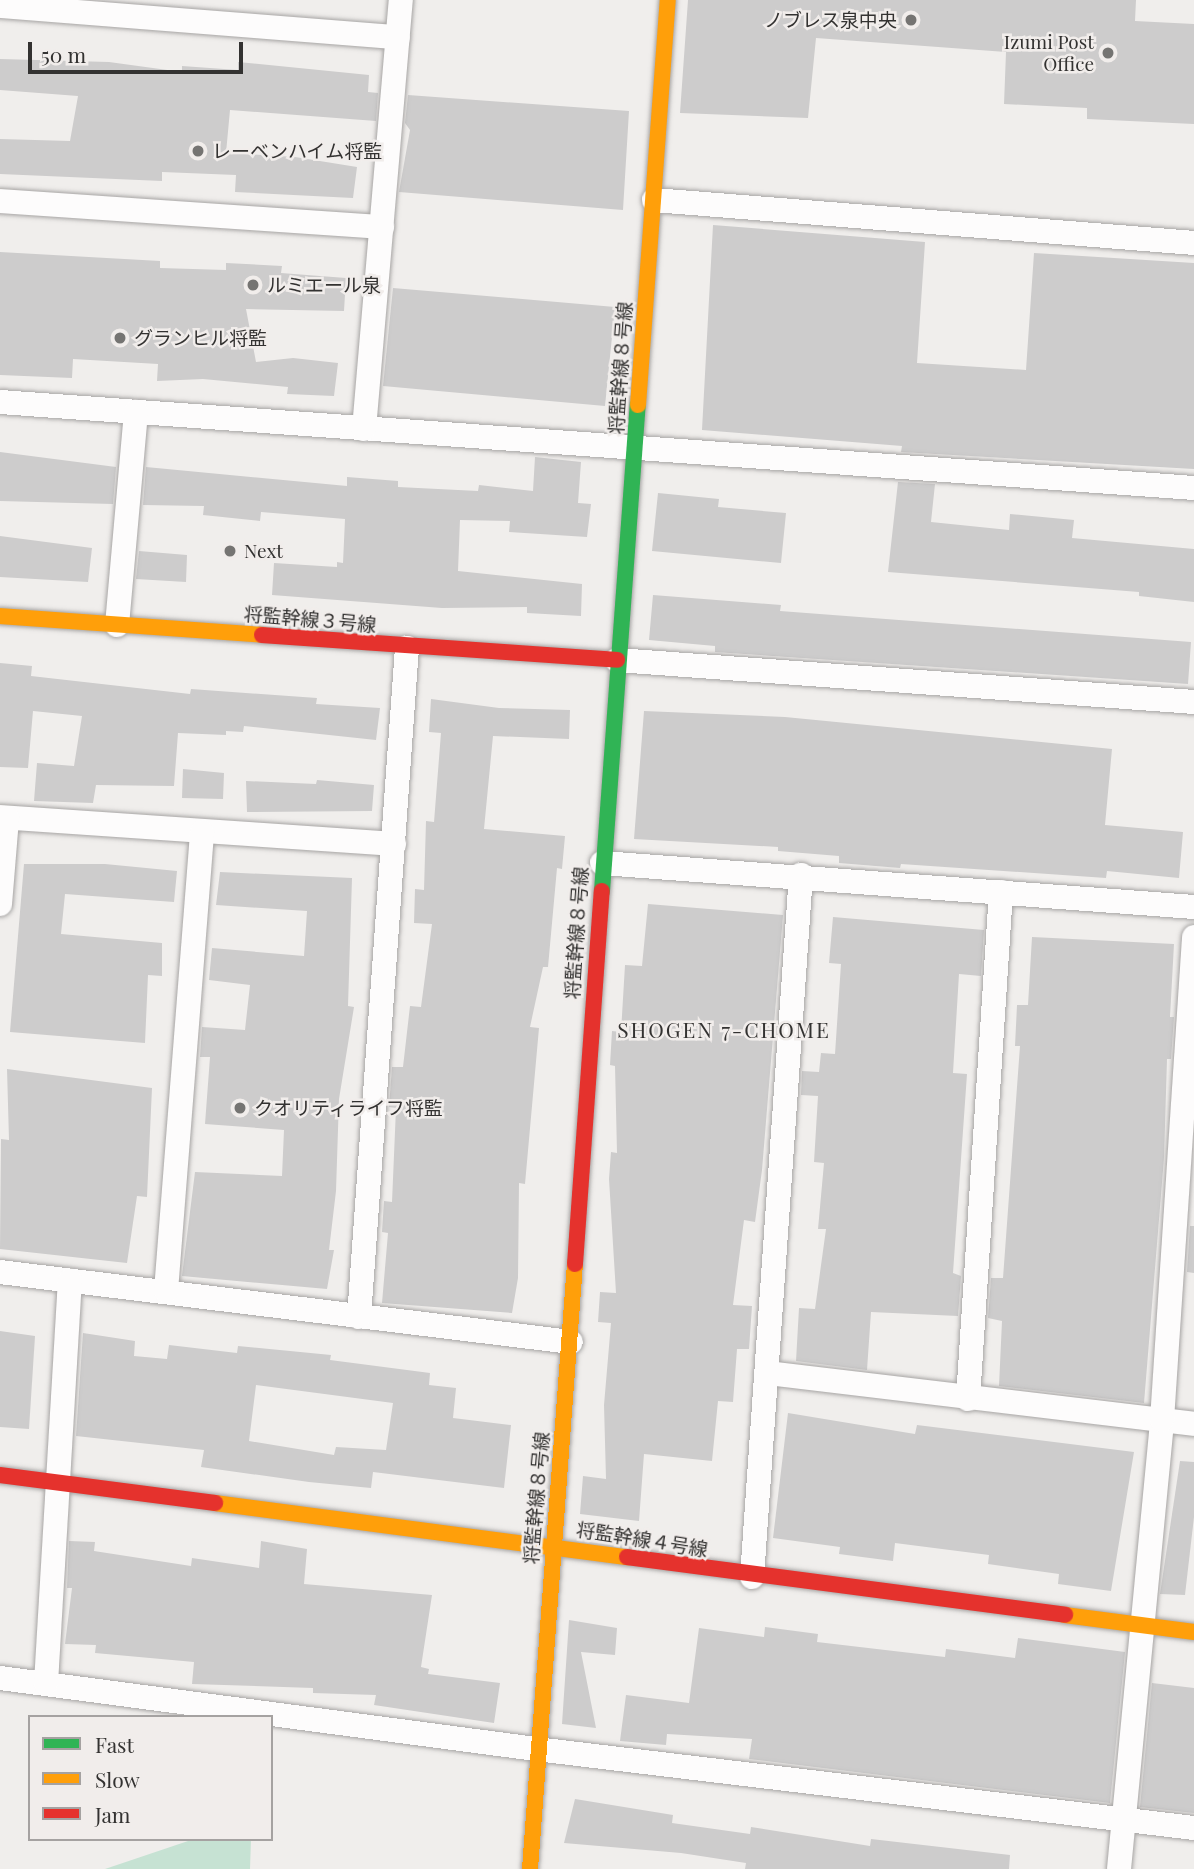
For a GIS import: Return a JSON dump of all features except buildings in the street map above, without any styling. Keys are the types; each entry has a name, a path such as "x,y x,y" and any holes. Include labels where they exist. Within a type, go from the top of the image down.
{"street":[{"path":"364,429 401,0"},
{"name":"将監幹線８号線","path":"530,1869 536,1749 571,1342 601,863 668,0"},
{"path":"0,6 398,37"},
{"path":"653,200 1194,243"},
{"path":"0,201 382,227"},
{"path":"0,402 1194,488"},
{"path":"117,625 136,412"},
{"name":"将監幹線３号線","path":"0,615 407,648 617,660"},
{"path":"359,1317 407,648"},
{"path":"617,660 1194,702"},
{"path":"0,904 3,818 394,844"},
{"path":"166,1291 202,832"},
{"path":"601,863 801,875 1194,907"},
{"path":"752,1577 801,875"},
{"path":"968,1399 1001,892"},
{"path":"1119,1869 1139,1626 1162,1420 1194,937"},
{"path":"0,1272 571,1342"},
{"path":"46,1683 70,1281"},
{"path":"768,1373 1194,1424"},
{"name":"将監幹線４号線","path":"0,1475 552,1547 752,1577 1194,1632"},
{"path":"0,1678 536,1749 1194,1828"}],"green space":[{"path":"188,1841 251,1841 250,1869 105,1869"}],"traffic: fast":[{"path":"602,891 638,405"}],"traffic: slow":[{"path":"638,405 668,0"},
{"path":"0,616 262,635"},
{"path":"530,1869 575,1264"},
{"path":"215,1503 627,1557"},
{"path":"1065,1615 1194,1632"}],"traffic: jam":[{"path":"262,635 617,660"},
{"path":"575,1264 602,891"},
{"path":"0,1475 215,1503"},
{"path":"627,1557 1065,1615"}],"place":[{"name":"ノブレス泉中央","path":"911,20"},
{"name":"Izumi Post Office","path":"1108,53"},
{"name":"レーベンハイム将監","path":"198,151"},
{"name":"ルミエール泉","path":"253,285"},
{"name":"グランヒル将監","path":"120,338"},
{"name":"Next","path":"230,551"},
{"name":"クオリティライフ将監","path":"240,1108"}],"district":[{"name":"SHOGEN 7-CHOME","path":"724,1029"}]}
